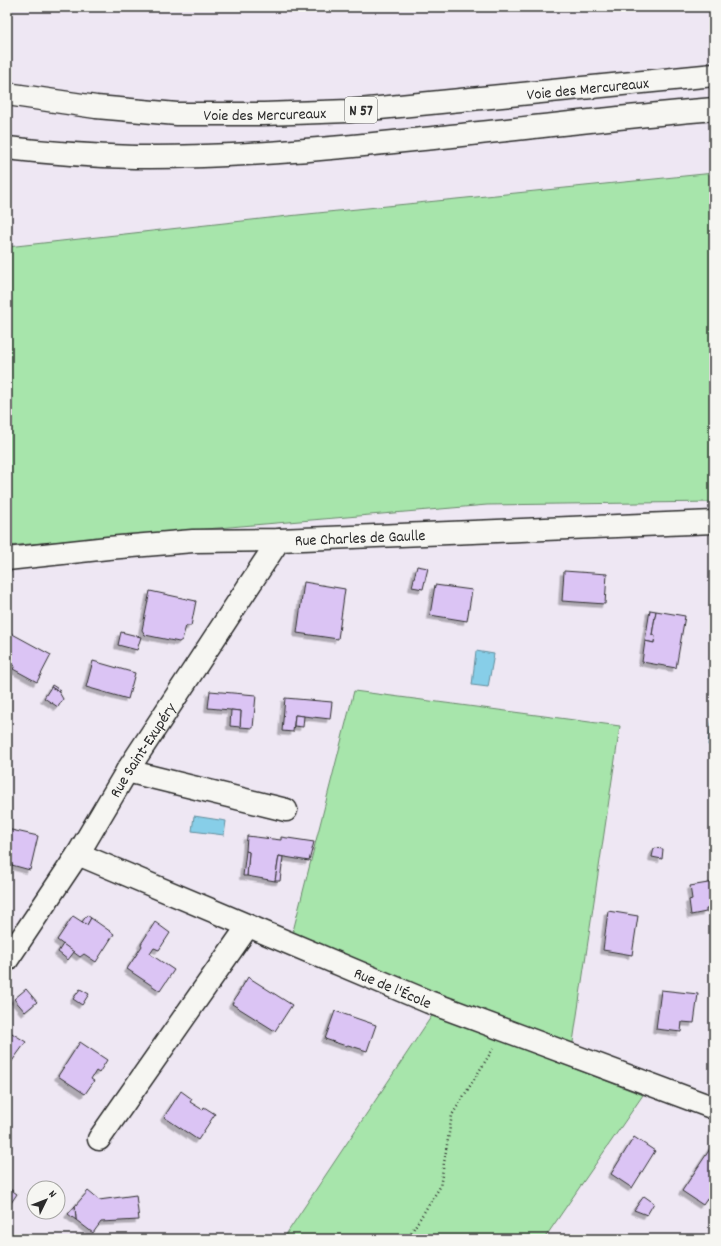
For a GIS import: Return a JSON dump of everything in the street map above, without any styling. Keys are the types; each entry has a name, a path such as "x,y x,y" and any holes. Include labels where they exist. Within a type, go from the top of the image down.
{"main road":[{"name":"Voie des Mercureaux","path":"7,94 96,107 177,114 264,114 349,111 714,75"},
{"name":"Voie des Mercureaux","path":"7,148 50,153 134,157 263,154 348,147 714,109"},
{"name":"Rue Charles de Gaulle","path":"7,559 108,548 193,541 279,540 714,522"},
{"name":"Rue Saint-Exupéry","path":"7,960 78,854 127,771 279,540"},
{"path":"127,771 286,810"},
{"name":"Rue de l'École","path":"78,854 429,1002 714,1108"},
{"path":"99,1139 248,926"}],"path":[{"path":"407,1239 440,1187 452,1115 505,1030"}],"green space":[{"path":"714,173 714,502 487,505 7,546 7,247 288,216"},
{"path":"354,691 620,726 572,1049 291,939"},
{"path":"433,1014 643,1095 544,1239 283,1239"}],"water":[{"path":"476,651 494,654 488,687 472,685"},
{"path":"712,718 714,718 714,746 708,745"},
{"path":"194,816 226,821 224,835 192,831"}],"building":[{"path":"417,566 428,568 423,589 412,587"},
{"path":"564,571 607,574 605,604 562,601"},
{"path":"304,582 345,589 338,639 297,633"},
{"path":"435,585 472,590 467,621 430,615"},
{"path":"150,591 196,601 191,626 186,626 182,640 179,642 145,635 142,630"},
{"path":"650,610 656,611 652,635 655,636 654,643 645,641"},
{"path":"656,611 685,616 676,668 642,662 645,641 654,643 655,636 652,635"},
{"path":"7,631 51,655 37,682 13,669 15,666 7,662"},
{"path":"121,632 141,637 137,650 118,645"},
{"path":"93,661 135,673 128,699 86,687"},
{"path":"52,685 60,690 59,692 51,687"},
{"path":"51,687 59,692 63,699 58,707 44,698"},
{"path":"210,691 256,695 253,728 240,727 241,711 208,708"},
{"path":"285,698 332,702 330,719 295,715 293,732 282,731"},
{"path":"231,710 241,711 240,727 230,726"},
{"path":"295,715 304,716 303,727 294,726"},
{"path":"7,829 38,836 30,870 8,864 10,858 7,857"},
{"path":"247,836 281,840 281,837 314,842 309,861 279,856 275,881 247,876 249,852 246,851"},
{"path":"654,848 663,849 662,859 652,857"},
{"path":"246,851 249,852 247,876 243,876"},
{"path":"279,856 283,857 280,881 275,881"},
{"path":"714,882 714,908 706,909 706,912 691,915 689,900 692,899 690,886"},
{"path":"608,911 638,916 632,955 603,950"},
{"path":"87,915 91,918 87,925 82,922"},
{"path":"73,916 87,925 91,918 114,934 96,962 84,954 80,957 57,940"},
{"path":"155,922 170,933 159,950 154,948 150,954 174,970 160,991 127,969"},
{"path":"63,944 74,952 68,960 58,952"},
{"path":"248,977 292,1005 275,1031 232,1004"},
{"path":"26,989 37,1002 25,1012 14,999"},
{"path":"80,989 89,994 82,1005 73,999"},
{"path":"661,990 698,994 694,1023 682,1022 681,1032 656,1029"},
{"path":"335,1011 376,1025 367,1051 325,1039"},
{"path":"7,1030 26,1042 7,1068"},
{"path":"80,1042 107,1060 99,1073 96,1071 91,1079 94,1081 85,1094 58,1076"},
{"path":"181,1091 192,1099 190,1102 203,1110 204,1107 215,1114 198,1140 164,1117"},
{"path":"634,1137 655,1151 632,1188 611,1174"},
{"path":"714,1143 714,1189 703,1205 682,1191"},
{"path":"7,1187 17,1194 7,1209"},
{"path":"88,1191 99,1200 136,1195 139,1220 101,1222 93,1233 76,1220 75,1206"},
{"path":"644,1196 654,1203 647,1215 634,1210"},
{"path":"75,1206 76,1220 68,1214"}]}
